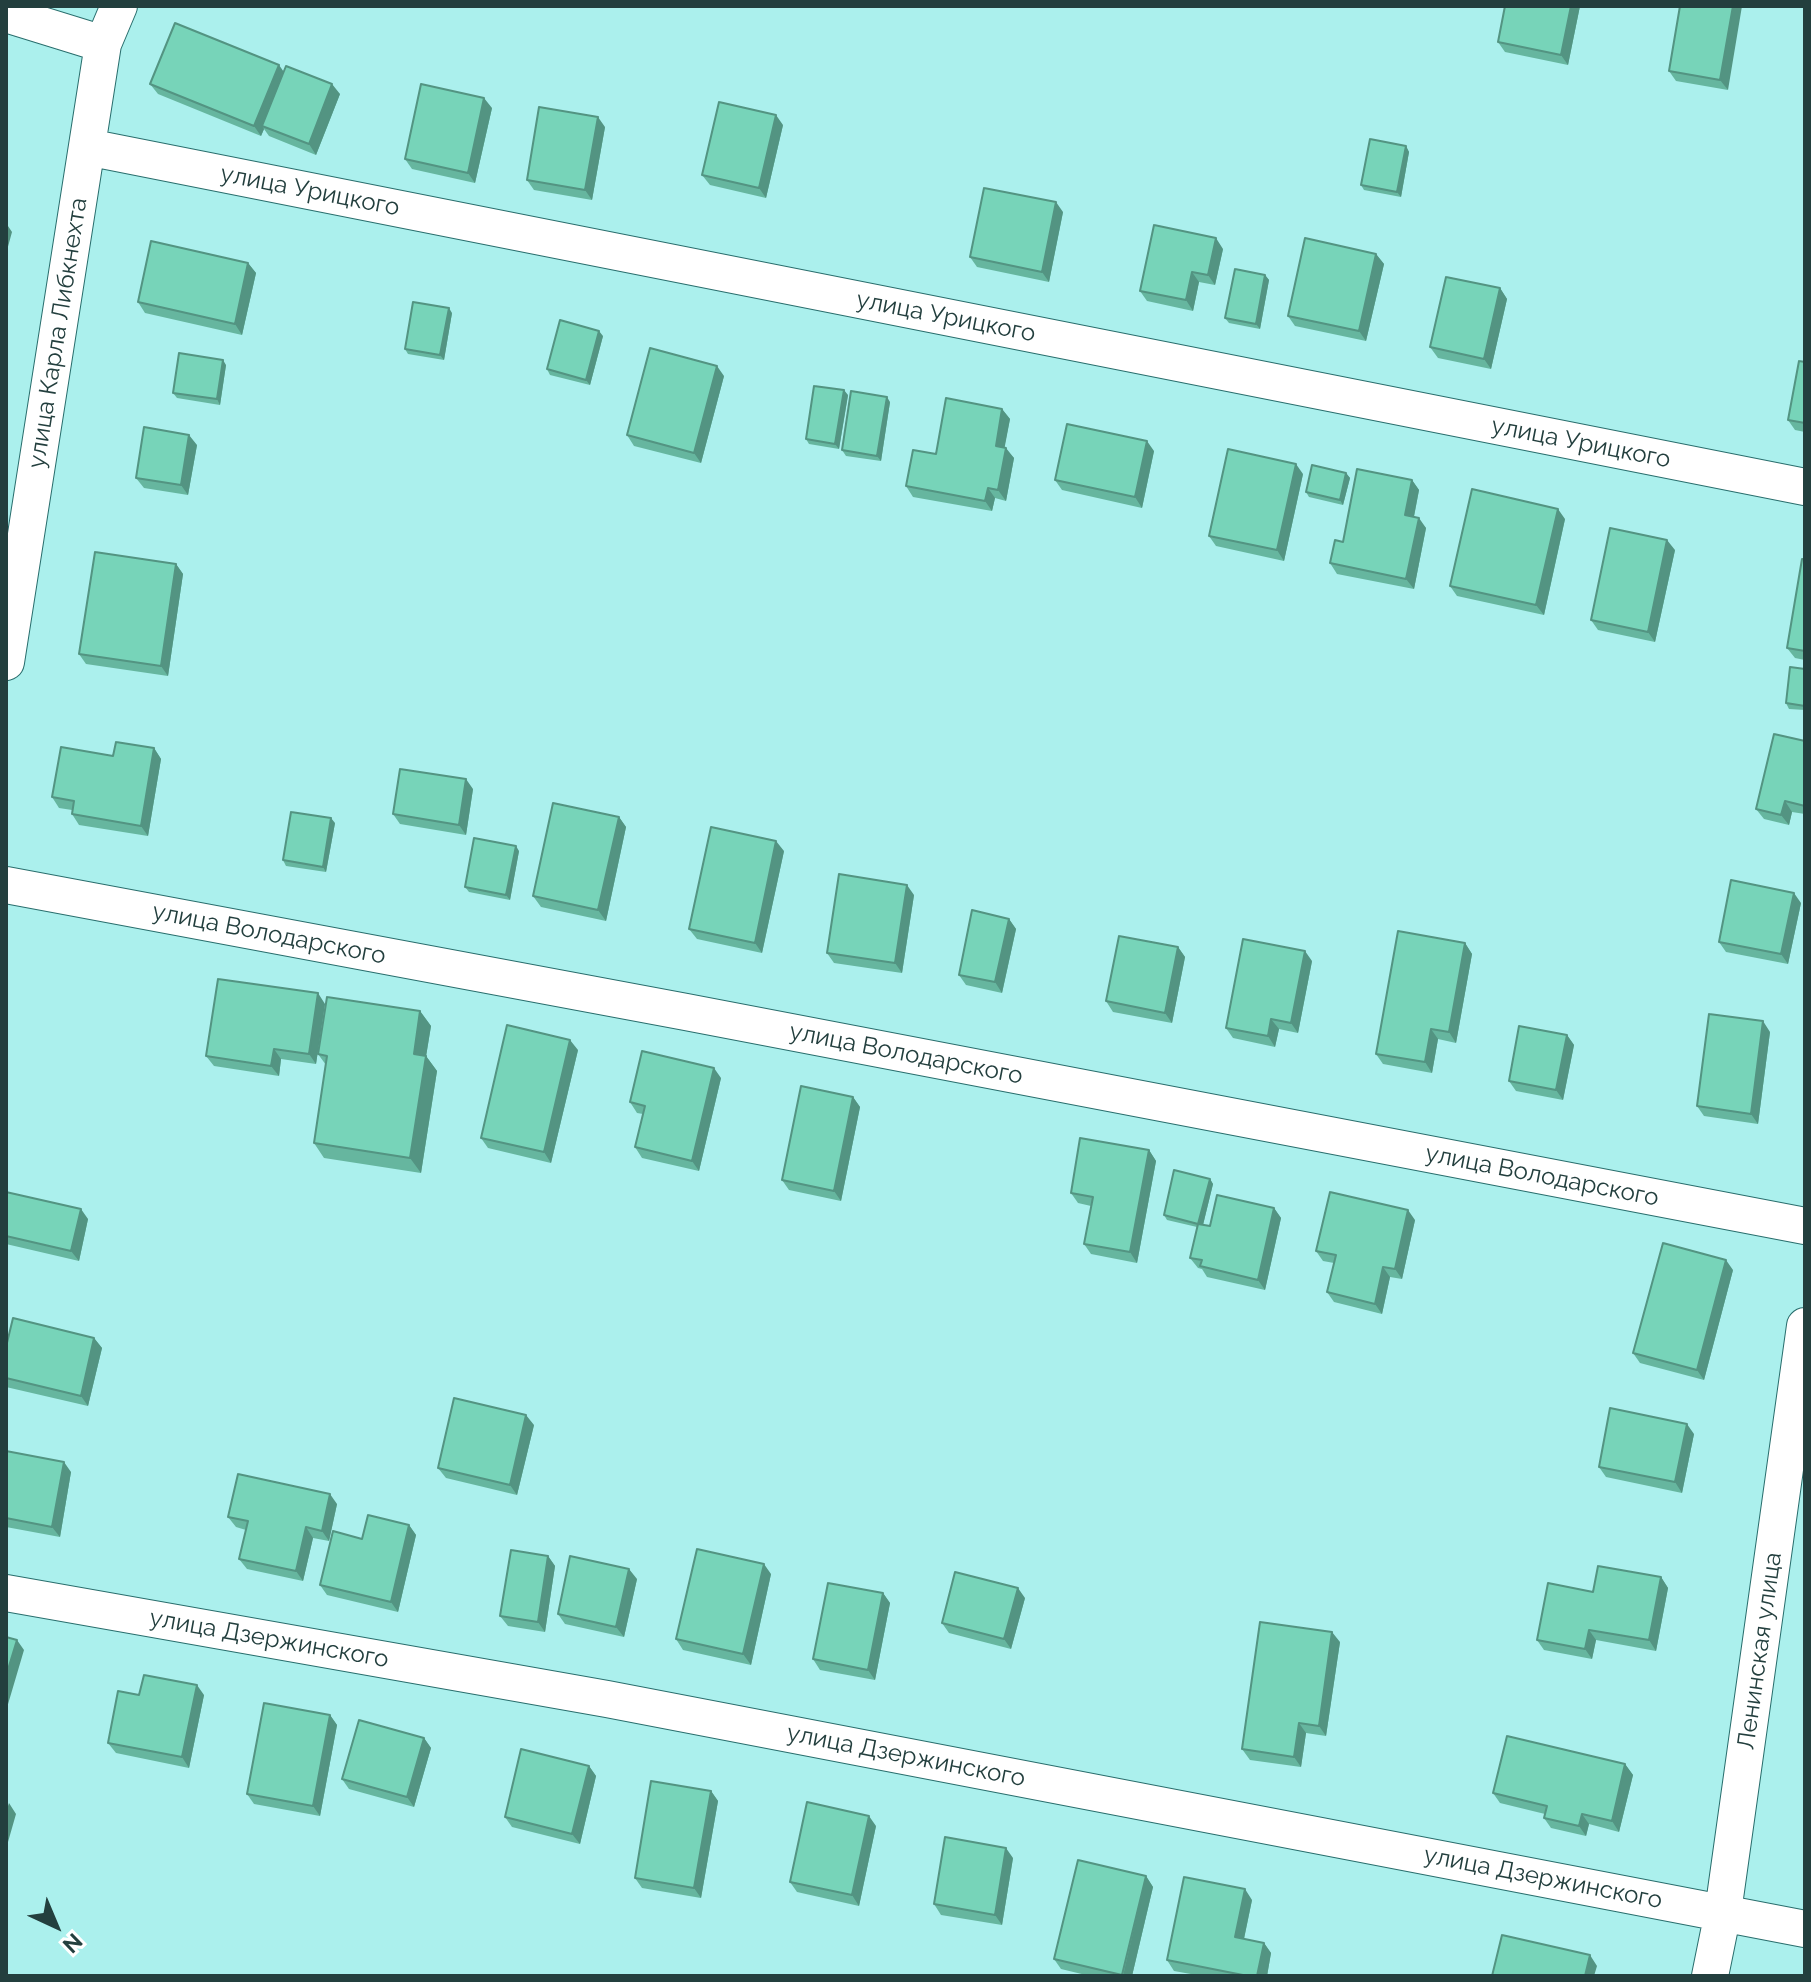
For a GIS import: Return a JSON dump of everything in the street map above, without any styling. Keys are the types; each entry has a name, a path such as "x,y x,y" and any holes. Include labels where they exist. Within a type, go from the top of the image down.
{"street":[{"name":"улица Карла Либкнехта","path":"6,662 103,44 119,6"},
{"path":"6,14 103,44"},
{"name":"улица Урицкого","path":"87,147 1805,487"},
{"name":"улица Володарского","path":"6,885 1805,1226"},
{"name":"Ленинская улица","path":"1710,1976 1723,1912 1805,1326"},
{"name":"улица Дзержинского","path":"6,1593 607,1699 1805,1929"}],"building":[{"path":"1505,6 1571,6 1561,55 1498,42"},
{"path":"1680,6 1733,6 1720,80 1669,71"},
{"path":"175,23 279,65 254,126 150,84"},
{"path":"286,66 332,84 309,144 262,126"},
{"path":"421,84 484,98 468,173 405,159"},
{"path":"719,102 776,115 759,188 702,175"},
{"path":"539,107 598,117 585,190 527,180"},
{"path":"1370,139 1406,146 1397,192 1361,185"},
{"path":"984,188 1056,202 1042,272 970,257"},
{"path":"1154,225 1216,238 1208,275 1192,272 1186,300 1140,291"},
{"path":"1305,238 1376,254 1359,331 1288,316"},
{"path":"151,241 248,263 235,324 138,302"},
{"path":"1235,269 1265,275 1256,324 1225,318"},
{"path":"1446,277 1500,288 1484,359 1430,347"},
{"path":"413,302 449,308 440,355 405,349"},
{"path":"560,320 599,331 586,380 547,369"},
{"path":"650,348 717,366 694,453 627,435"},
{"path":"179,353 223,360 217,399 173,393"},
{"path":"1799,361 1805,362 1805,423 1788,420"},
{"path":"814,386 844,390 835,444 806,439"},
{"path":"851,391 887,397 877,456 842,450"},
{"path":"946,398 1002,409 996,446 1006,448 998,490 988,488 985,501 906,486 913,450 936,454"},
{"path":"1067,424 1147,441 1135,497 1055,480"},
{"path":"144,427 189,435 181,485 136,478"},
{"path":"1228,449 1296,464 1277,550 1209,536"},
{"path":"1312,465 1346,473 1340,500 1306,492"},
{"path":"1357,469 1412,480 1405,515 1419,518 1406,579 1330,563 1335,540 1343,542"},
{"path":"1472,489 1558,509 1536,605 1450,586"},
{"path":"1610,528 1667,540 1648,632 1591,620"},
{"path":"95,552 176,564 161,666 79,654"},
{"path":"1802,559 1805,559 1805,651 1787,648"},
{"path":"1790,667 1805,669 1805,706 1786,703"},
{"path":"1774,734 1805,741 1805,806 1785,801 1781,815 1756,809"},
{"path":"116,742 154,748 141,826 72,814 74,801 52,797 61,747 113,756"},
{"path":"400,769 466,779 459,825 393,814"},
{"path":"553,803 619,817 598,910 533,896"},
{"path":"291,812 331,818 323,867 283,860"},
{"path":"711,827 776,841 755,943 689,929"},
{"path":"474,838 516,846 506,895 465,887"},
{"path":"839,874 907,885 895,963 827,953"},
{"path":"1731,880 1794,893 1781,954 1719,942"},
{"path":"972,910 1009,919 995,982 959,975"},
{"path":"1398,931 1465,943 1449,1032 1431,1029 1425,1062 1376,1054"},
{"path":"1119,936 1178,947 1165,1013 1106,1001"},
{"path":"1243,939 1305,951 1291,1023 1271,1019 1268,1036 1226,1028"},
{"path":"218,979 318,993 309,1054 274,1049 271,1066 206,1056"},
{"path":"327,997 420,1011 414,1054 426,1056 410,1158 314,1143 327,1056 318,1054"},
{"path":"1709,1014 1763,1021 1751,1114 1697,1106"},
{"path":"507,1025 570,1040 544,1152 481,1138"},
{"path":"1519,1026 1567,1035 1556,1090 1509,1081"},
{"path":"642,1051 714,1068 692,1161 635,1147 645,1106 630,1102"},
{"path":"801,1086 853,1097 834,1191 782,1180"},
{"path":"1080,1138 1149,1150 1130,1252 1084,1244 1093,1197 1071,1193"},
{"path":"1174,1170 1210,1179 1198,1224 1164,1215"},
{"path":"6,1192 81,1209 71,1251 6,1236"},
{"path":"1330,1192 1408,1210 1395,1269 1383,1267 1375,1304 1327,1292 1336,1255 1316,1251"},
{"path":"1217,1195 1274,1208 1258,1280 1200,1266 1202,1260 1190,1258 1198,1224 1210,1226"},
{"path":"1663,1243 1726,1260 1697,1370 1633,1353"},
{"path":"13,1318 94,1338 81,1396 6,1378 6,1347"},
{"path":"454,1398 526,1415 510,1485 438,1468"},
{"path":"1610,1408 1687,1424 1675,1482 1599,1467"},
{"path":"6,1451 64,1462 52,1527 6,1518"},
{"path":"238,1474 330,1494 322,1531 306,1527 296,1571 239,1559 248,1521 228,1517"},
{"path":"368,1515 409,1525 391,1602 320,1585 333,1531 362,1539"},
{"path":"697,1549 764,1564 743,1654 676,1639"},
{"path":"511,1550 548,1556 538,1622 500,1616"},
{"path":"570,1556 629,1569 616,1627 558,1614"},
{"path":"1598,1566 1661,1577 1649,1640 1589,1630 1585,1649 1537,1640 1548,1583 1593,1592"},
{"path":"955,1572 1018,1588 1004,1639 942,1623"},
{"path":"828,1583 883,1593 868,1670 813,1659"},
{"path":"1260,1622 1332,1632 1319,1726 1299,1723 1294,1757 1242,1749"},
{"path":"6,1637 17,1640 6,1676"},
{"path":"144,1675 197,1685 182,1757 108,1743 118,1691 139,1695"},
{"path":"264,1703 330,1715 313,1806 247,1794"},
{"path":"359,1720 424,1738 407,1797 342,1779"},
{"path":"1507,1736 1625,1764 1612,1821 1582,1814 1579,1826 1544,1818 1547,1806 1493,1793"},
{"path":"521,1749 589,1766 572,1834 505,1817"},
{"path":"651,1781 711,1791 694,1888 635,1878"},
{"path":"807,1802 869,1816 852,1895 790,1882"},
{"path":"945,1837 1006,1848 995,1915 934,1904"},
{"path":"1078,1860 1146,1876 1122,1975 1054,1959"},
{"path":"1184,1877 1245,1889 1235,1937 1264,1943 1257,1976 1167,1960"},
{"path":"1502,1935 1590,1955 1585,1976 1492,1976"}]}
